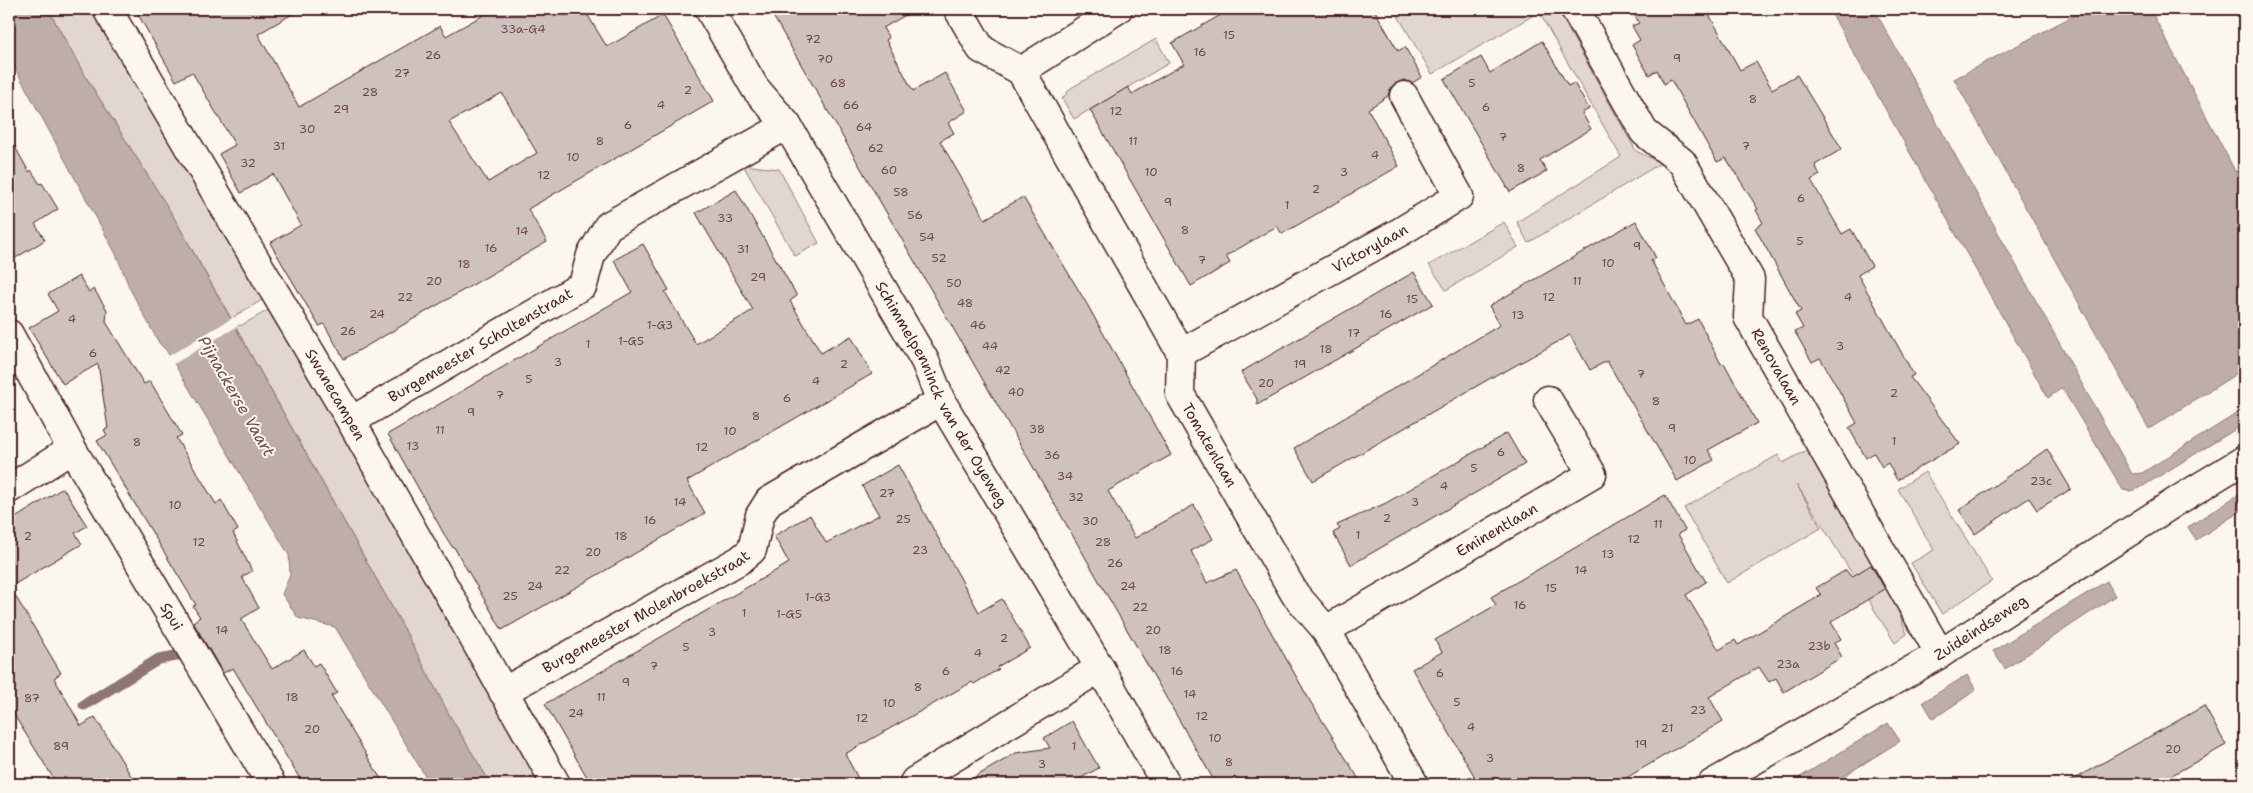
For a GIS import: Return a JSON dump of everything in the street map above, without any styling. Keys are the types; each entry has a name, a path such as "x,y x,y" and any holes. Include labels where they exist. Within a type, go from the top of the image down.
{"street":[{"name":"Swanecampen","path":"107,9 352,420 556,784"},
{"name":"Schimmelpenninck van der Oyeweg","path":"709,9 755,88 786,125 926,361 941,401 1100,668 1166,784"},
{"path":"958,9 981,49 1021,71 1181,353"},
{"path":"1021,71 1118,9"},
{"name":"Renovalaan","path":"1574,9 1644,132 1682,162 1750,279 1748,317 1940,654"},
{"name":"Victorylaan","path":"1181,353 1400,232 1459,196 1404,96"},
{"name":"Burgemeester Scholtenstraat","path":"352,420 583,285 592,255 608,226 786,125"},
{"name":"Spui","path":"9,334 72,449 178,631 271,784"},
{"name":"Tomatenlaan","path":"1181,353 1180,394 1295,594 1326,630 1414,784"},
{"name":"Eminentlaan","path":"1326,630 1592,474 1548,400"},
{"name":"Burgemeester Molenbroekstraat","path":"503,692 740,560 752,550 760,515 769,501 941,401"},
{"path":"9,489 72,449"},
{"name":"Zuideindseweg","path":"1712,784 1940,654 2180,499 2244,460"},
{"path":"913,784 1100,668"}],"shaded area":[{"path":"48,9 95,9 264,299 236,315 232,320 172,214 84,74"},
{"path":"1394,9 1557,9 1636,151 1661,163 1528,243 1517,222 1621,157 1539,12 1432,74"},
{"path":"1156,39 1169,63 1074,119 1062,99 1071,88"},
{"path":"743,165 779,169 819,243 795,256"},
{"path":"1504,222 1518,247 1446,290 1429,265"},
{"path":"270,309 544,784 491,784 451,718 401,623 235,326 242,325"},
{"path":"1807,450 1897,608 1907,634 1895,643 1797,485 1821,528 1727,583 1684,508 1778,455 1783,463"},
{"path":"1925,472 1992,581 1942,614 1911,563 1934,550 1898,489"}],"water":[{"name":"Pijnackerse Vaart","path":"9,9 48,9 84,74 172,214 401,623 451,718 491,784 430,784 335,627 298,618 282,594 290,575 289,555 166,350 159,343 130,289 116,254 15,68 9,61"},
{"path":"1829,9 1874,9 2132,474 2142,473 2244,409 2244,424 2140,488 2130,491 2123,490 2062,388 2048,398"},
{"path":"2086,9 2150,9 2244,188 2244,369 2149,429 1954,79"},
{"path":"2244,491 2244,509 2196,540 2188,527"},
{"path":"2107,581 2115,596 2005,669 1993,651"},
{"path":"1967,675 1976,690 1933,719 1923,702"},
{"path":"1888,723 1900,741 1831,784 1789,784"}],"pier":[{"path":"234,317 238,326 172,365 167,357"}],"building":[{"path":"135,9 301,9 258,34 299,107 440,26 446,36 494,9 584,9 607,47 663,15 714,101 528,209 547,242 344,359 324,324 319,326 270,243 301,225 273,174 241,193 219,154 235,145 192,72 176,81","holes":["502,93 537,153 488,182 449,122"]},
{"path":"769,9 916,9 883,28 889,38 886,40 913,91 945,73 967,111 948,123 954,133 940,141 985,219 1023,197 1088,306 1171,455 1108,491 1135,538 1194,505 1213,539 1191,551 1207,583 1236,570 1310,701 1362,784 1216,784"},
{"path":"1231,9 1374,9 1398,51 1405,47 1422,77 1412,83 1404,80 1396,83 1390,88 1388,96 1368,109 1399,166 1282,234 1277,226 1226,256 1230,263 1191,286 1090,110 1128,87 1132,94 1184,64 1172,43"},
{"path":"1631,9 1706,9 1740,70 1756,62 1772,89 1797,75 1842,149 1815,165 1820,175 1811,180 1842,234 1851,229 1872,266 1858,275 1914,375 1910,377 1960,444 1897,480 1888,463 1882,467 1874,453 1866,458 1849,428 1857,423 1836,385 1820,358 1812,362 1795,332 1803,328 1795,314 1801,311 1755,228 1763,223 1756,210 1758,209 1726,158 1717,162 1671,80 1664,84 1657,70 1649,75 1632,45 1640,40 1632,26 1639,23"},
{"path":"1542,41 1568,86 1574,83 1589,109 1582,113 1591,129 1540,160 1547,171 1510,192 1444,79 1481,57 1490,73"},
{"path":"9,136 29,172 31,170 40,184 42,183 58,209 35,224 45,240 9,262"},
{"path":"736,190 797,296 790,301 821,353 851,336 872,374 687,481 705,513 502,630 454,547 444,534 388,434 632,292 614,260 643,244 669,290 665,292 696,344 753,310 696,213"},
{"path":"1636,221 1656,258 1651,260 1686,325 1698,319 1721,364 1724,363 1757,423 1708,450 1714,460 1677,481 1607,361 1590,370 1570,335 1501,372 1313,481 1294,448 1500,325 1489,306"},
{"path":"1414,272 1433,304 1257,405 1257,399 1241,372"},
{"path":"79,276 89,292 94,289 107,310 106,322 144,384 150,381 182,435 176,438 216,504 221,500 238,530 233,533 252,571 242,577 259,608 241,619 272,669 304,650 314,666 319,663 337,693 331,696 384,784 303,784 233,668 223,673 193,622 200,617 193,606 196,605 97,441 107,435 104,430 108,428 98,364 63,384 29,328 58,311 48,294"},
{"path":"1507,433 1525,464 1351,565 1333,533 1340,529 1337,525 1386,503"},
{"path":"2047,449 2071,489 2037,510 2029,498 1975,534 1959,510"},
{"path":"898,465 979,612 1002,599 1030,648 997,667 999,669 974,684 972,682 845,754 861,784 591,784 545,704 789,563 774,536 810,515 826,543 879,515 862,486"},
{"path":"63,488 87,526 75,533 82,544 10,587 61,673 54,678 81,726 95,717 136,784 57,784 9,707 9,522"},
{"path":"1665,495 1685,530 1678,534 1706,582 1686,595 1719,650 1735,640 1738,645 1821,595 1816,588 1846,570 1851,577 1871,565 1885,589 1831,622 1841,639 1834,643 1842,657 1784,692 1776,678 1769,682 1759,667 1709,697 1723,721 1616,784 1479,784 1412,669 1442,652 1435,640 1496,605 1491,597"},
{"path":"2204,706 2226,745 2156,784 2065,784"},
{"path":"1072,721 1099,768 1070,784 963,784 1016,753 1050,748 1044,738"}],"waterway":[{"path":"84,705 159,659 193,653"}]}
